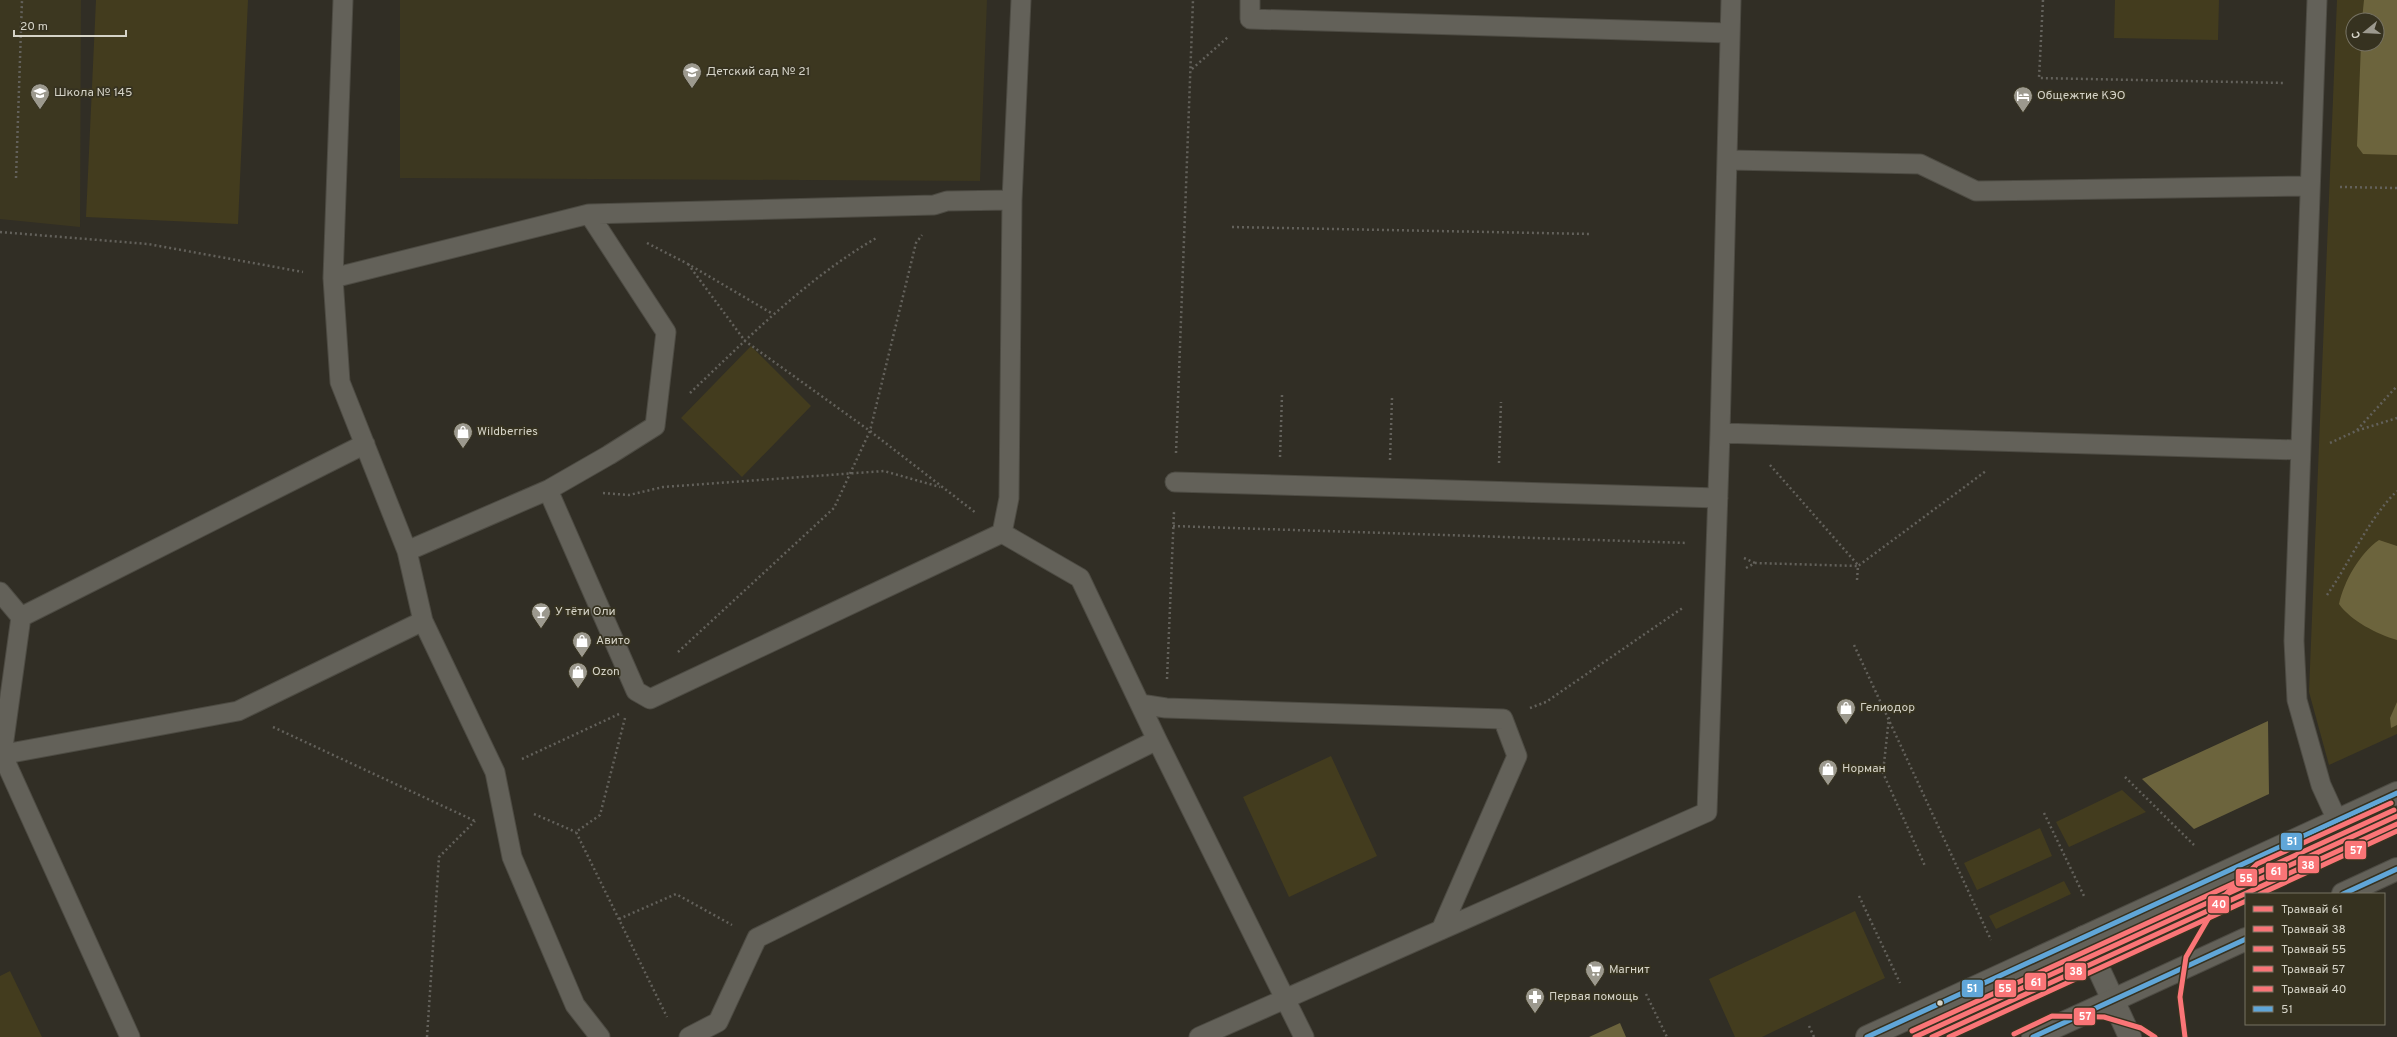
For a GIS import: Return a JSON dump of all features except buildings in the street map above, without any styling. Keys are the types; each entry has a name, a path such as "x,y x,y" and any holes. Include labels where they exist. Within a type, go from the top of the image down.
{"main road":[{"path":"1867,1037 2397,793"},
{"path":"2345,893 2397,869"},
{"path":"2084,937 2130,1037"},
{"path":"2033,1037 2245,939"}],"lane":[{"path":"343,0 333,278 340,382 407,551 423,620 495,772 512,857 575,1005 600,1037"},
{"path":"1002,533 1009,498 1012,200 1021,0"},
{"path":"1250,0 1250,19 1730,33"},
{"path":"1199,1037 1707,812 1720,434 1731,0"},
{"path":"2317,0 2299,450 2294,641 2297,700 2321,785 2337,820"},
{"path":"1727,160 1920,164 1976,191 2310,186"},
{"path":"333,278 589,214 934,205 947,201 1012,200"},
{"path":"407,551 548,490 609,455 655,426 666,332 589,214"},
{"path":"1720,434 2299,450"},
{"path":"21,617 365,444"},
{"path":"1175,482 1718,498"},
{"path":"548,490 636,691 650,699 1002,533"},
{"path":"1002,533 1080,578 1157,740 1304,1037"},
{"path":"0,592 21,617 1,754 130,1037"},
{"path":"1,754 238,711 423,620"},
{"path":"1140,704 1166,708 1503,719 1517,756 1441,930"},
{"path":"689,1037 718,1022 757,938 1157,740"}],"path":[{"path":"16,178 22,0"},
{"path":"1166,708 1192,69 1193,0"},
{"path":"2043,0 2039,78 2314,84"},
{"path":"1192,69 1250,19"},
{"path":"2310,186 2397,188"},
{"path":"1232,227 1591,234"},
{"path":"0,232 148,244 333,278"},
{"path":"688,394 773,314 847,255 880,236"},
{"path":"646,243 688,264 773,314"},
{"path":"688,264 745,341 870,431 1002,533"},
{"path":"2356,431 2397,386"},
{"path":"1279,485 1282,395"},
{"path":"1389,488 1392,398"},
{"path":"1498,491 1501,402"},
{"path":"2299,450 2323,447 2356,431 2397,418"},
{"path":"1743,434 1858,566 1856,580"},
{"path":"1173,526 1716,544 1755,563 1858,566 2026,442"},
{"path":"599,493 629,495 664,487 884,472 943,488"},
{"path":"2325,597 2347,566 2382,505 2397,491"},
{"path":"1503,719 1546,702 1715,585 1755,563"},
{"path":"1854,645 1889,716 1991,940"},
{"path":"238,711 475,821"},
{"path":"495,772 626,711"},
{"path":"1889,716 1883,773 1925,866"},
{"path":"2125,777 2194,845"},
{"path":"426,1037 439,857 475,821 501,800 576,832"},
{"path":"2044,813 2084,896"},
{"path":"619,919 676,894 757,938"},
{"path":"1859,896 1900,983"},
{"path":"1646,994 1667,1037"},
{"path":"1810,1026 1814,1037"}],"shaded area":[{"name":"Школа № 145","path":"0,0 81,0 80,227 0,219"},
{"path":"96,0 248,0 238,224 86,217"},
{"name":"Детский сад № 21","path":"400,0 987,0 980,181 400,178"},
{"path":"2115,0 2219,0 2218,40 2114,38"},
{"path":"2337,0 2397,0 2397,734 2329,765 2309,692"},
{"path":"2364,0 2397,0 2397,155 2363,154 2357,146 2361,52 2385,52 2385,12 2363,12"},
{"path":"751,346 811,406 742,477 681,418"},
{"path":"2379,540 2397,546 2397,640 2365,626 2350,616 2339,604 2341,595 2349,577 2359,560 2365,552"},
{"path":"2397,702 2397,725 2391,728 2390,718"},
{"path":"2268,721 2269,794 2194,829 2142,779"},
{"path":"1331,756 1377,856 1289,897 1243,797"},
{"path":"2122,790 2146,812 2069,847 2056,822"},
{"path":"2040,828 2052,856 1977,890 1964,863"},
{"path":"2064,881 2071,894 1996,929 1989,916"},
{"path":"1855,911 1885,978 1762,1037 1735,1037 1709,979"},
{"path":"10,971 42,1037 0,1037 0,976"},
{"path":"1620,1023 1626,1037 1589,1037"}],"tram line":[{"name":"40","path":"2185,1037 2180,997 2186,957 2208,919 2228,892 2257,864 2391,803"},
{"name":"55","path":"1912,1031 2394,810"},
{"name":"61","path":"1915,1037 2397,816"},
{"name":"38","path":"2246,893 2397,824"},
{"name":"57","path":"2262,893 2397,831"},
{"name":"38","path":"1932,1037 2245,894"},
{"name":"57","path":"1949,1037 2245,901"},
{"name":"57","path":"2014,1034 2052,1016 2104,1017 2141,1028 2155,1037"}],"transit line":[{"name":"51","path":"1867,1037 2397,793"},
{"name":"51","path":"2345,893 2397,869"},
{"name":"51","path":"2033,1037 2245,939"}],"place":[{"name":"Детский сад № 21","path":"692,89"},
{"name":"Школа № 145","path":"40,110"},
{"name":"Общежтие КЭО","path":"2023,113"},
{"name":"Wildberries","path":"463,449"},
{"name":"У тёти Оли","path":"541,629"},
{"name":"Авито","path":"582,658"},
{"name":"Ozon","path":"578,689"},
{"name":"Гелиодор","path":"1846,725"},
{"name":"Норман","path":"1828,786"},
{"name":"Магнит","path":"1595,987"},
{"name":"Первая помощь","path":"1535,1014"}]}
